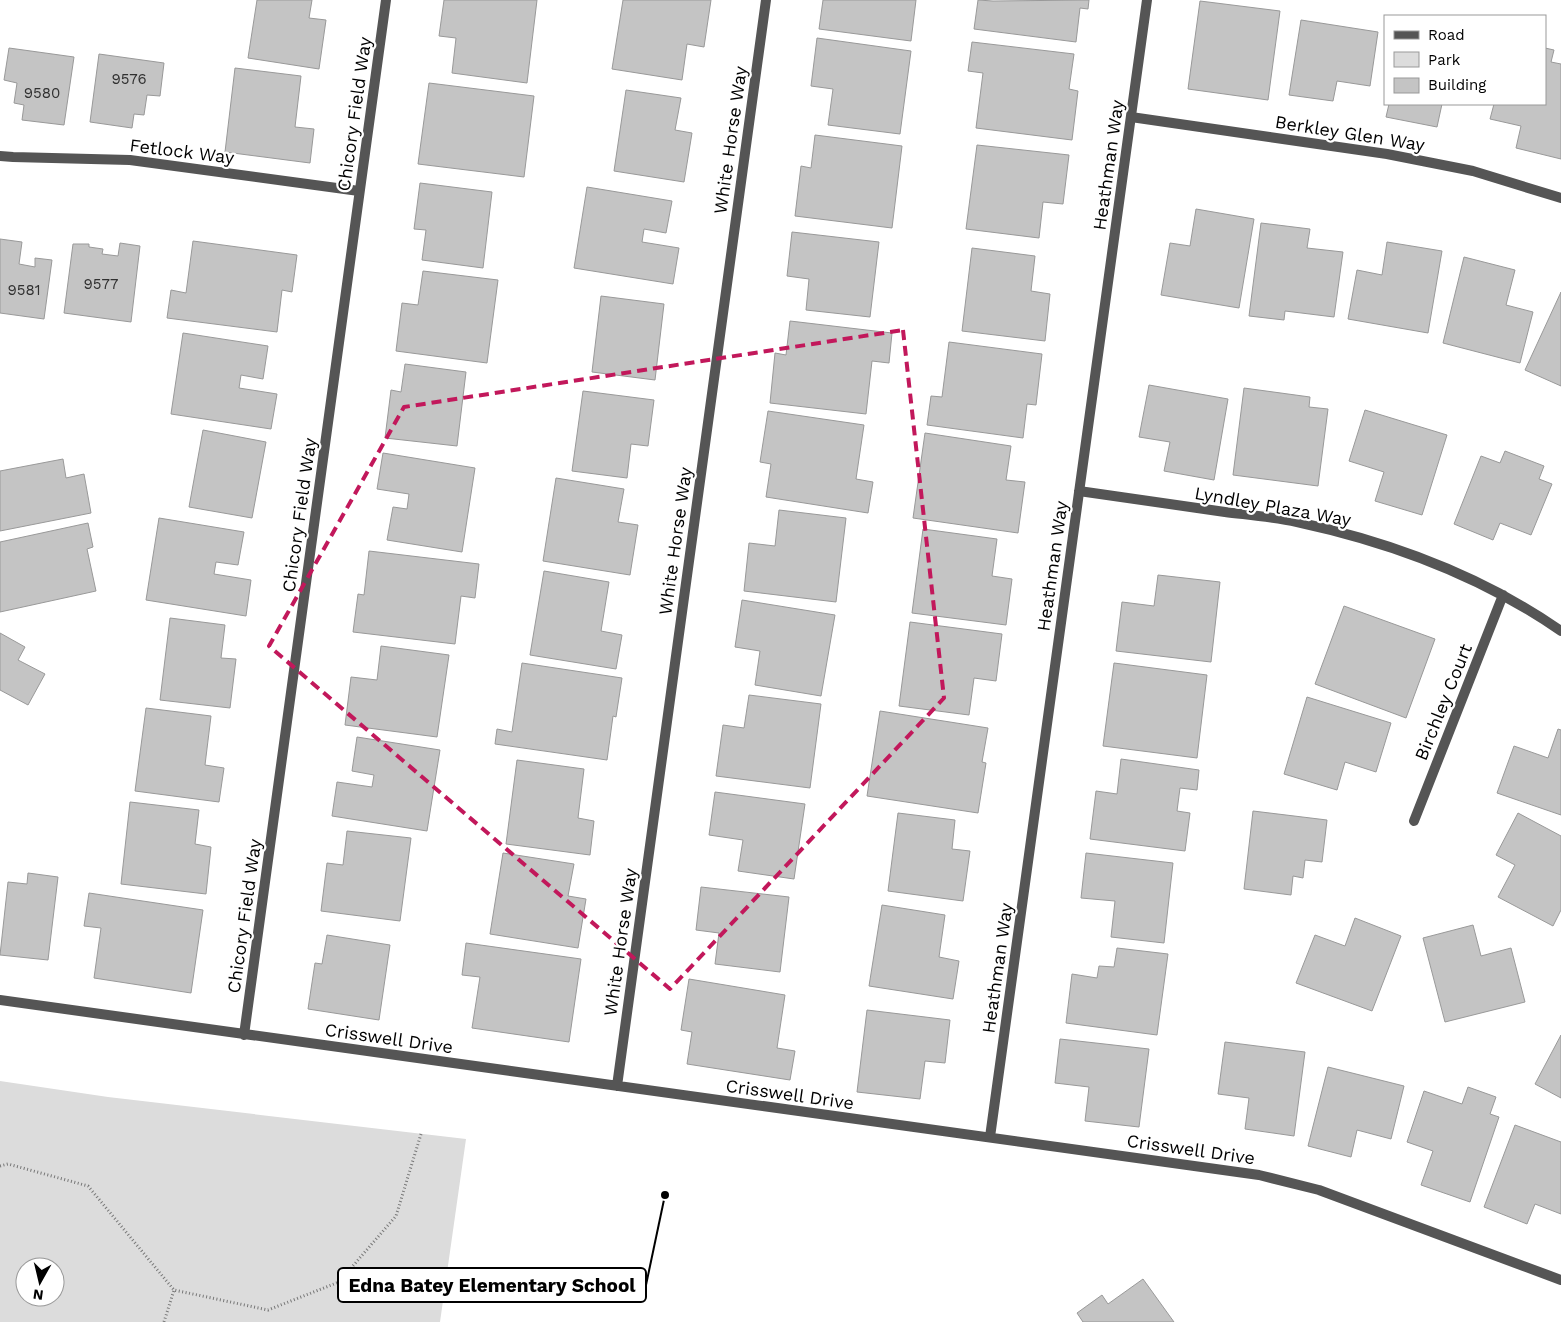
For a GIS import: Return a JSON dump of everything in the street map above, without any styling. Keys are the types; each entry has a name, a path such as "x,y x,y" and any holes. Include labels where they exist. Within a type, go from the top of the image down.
{"street":[{"name":"Chicory Field Way","path":"244,1035 386,0"},
{"name":"White Horse Way","path":"617,1086 766,0"},
{"name":"Heathman Way","path":"990,1137 1147,0"},
{"name":"Berkley Glen Way","path":"1131,117 1387,154 1473,171 1561,198"},
{"name":"Fetlock Way","path":"0,156 130,160 359,191"},
{"name":"Lyndley Plaza Way","path":"1079,491 1295,522 1369,540 1440,565 1503,596 1561,631"},
{"name":"Birchley Court","path":"1414,821 1503,596"},
{"name":"Crisswell Drive","path":"0,1000 1260,1175 1320,1190 1561,1280"}],"path":[{"path":"0,1166 8,1164 88,1186 174,1290 268,1310 340,1282 396,1216 421,1134"},
{"path":"164,1322 174,1290"}],"highlighted area":[{"path":"903,330 944,698 670,989 269,646 404,407"}],"green space":[{"path":"0,1081 108,1097 466,1139 440,1322 0,1322"}],"building":[{"path":"257,0 312,0 309,18 326,20 319,69 248,58"},
{"path":"444,0 537,0 527,83 452,73 456,38 439,36"},
{"path":"623,0 711,0 704,47 687,44 682,80 612,69"},
{"path":"823,0 916,0 911,41 819,29"},
{"path":"978,0 1089,0 1088,9 1080,8 1076,42 974,29"},
{"path":"1200,1 1280,11 1268,100 1188,89"},
{"path":"1301,20 1378,32 1370,86 1337,81 1333,101 1289,95"},
{"path":"817,38 911,51 900,134 828,125 833,89 811,86"},
{"path":"972,42 1074,54 1069,89 1078,91 1072,140 976,128 983,73 968,71"},
{"path":"9,48 74,57 64,125 22,120 24,105 14,103 17,83 4,80"},
{"path":"1546,48 1554,50 1551,62 1561,64 1561,159 1516,148 1521,126 1490,119 1494,105 1546,105"},
{"path":"99,54 164,63 160,96 147,95 144,115 134,114 132,128 90,122"},
{"path":"235,68 301,76 295,127 314,129 310,163 225,152"},
{"path":"429,83 534,96 524,177 418,164"},
{"path":"626,90 681,98 675,130 692,133 684,182 614,171"},
{"path":"1389,105 1442,105 1437,127 1386,117"},
{"path":"815,135 902,146 892,228 795,216 801,166 811,168"},
{"path":"977,145 1069,155 1063,204 1043,202 1039,238 966,229"},
{"path":"420,183 492,192 483,268 422,260 426,230 414,229"},
{"path":"587,187 672,201 666,233 644,229 642,242 679,248 673,284 574,268"},
{"path":"1196,209 1254,219 1239,308 1161,295 1170,243 1190,246"},
{"path":"1261,223 1310,229 1307,248 1343,252 1334,317 1285,311 1284,320 1249,316"},
{"path":"792,232 879,242 870,317 806,310 809,279 787,276"},
{"path":"0,239 22,242 19,264 35,267 35,258 52,260 44,319 0,313"},
{"path":"193,241 297,255 292,292 282,290 277,332 167,318 171,290 186,293"},
{"path":"1387,242 1442,251 1428,333 1348,319 1357,270 1382,275"},
{"path":"120,243 140,246 131,322 64,313 73,244 89,244 89,247 103,249 102,254 118,256"},
{"path":"972,248 1035,256 1031,291 1050,294 1045,341 962,331"},
{"path":"1464,257 1515,270 1506,305 1533,312 1520,363 1443,343"},
{"path":"423,271 498,280 487,363 396,351 402,303 418,305"},
{"path":"1561,292 1561,386 1525,370"},
{"path":"601,296 664,304 655,380 592,372"},
{"path":"790,321 892,333 889,363 872,361 866,414 770,403 775,353 786,355"},
{"path":"183,333 268,346 263,379 241,375 239,388 277,394 271,429 171,414"},
{"path":"949,342 1042,354 1036,405 1027,404 1023,438 927,425 931,396 942,397"},
{"path":"405,364 466,372 457,446 385,438 391,390 401,392"},
{"path":"1149,385 1228,399 1214,480 1164,471 1170,442 1139,437"},
{"path":"1244,388 1310,397 1309,407 1328,409 1318,486 1233,475"},
{"path":"583,391 654,400 648,446 631,444 627,478 572,471"},
{"path":"1365,410 1447,435 1422,515 1375,501 1384,472 1349,461"},
{"path":"768,411 864,425 856,479 873,482 868,513 766,497 771,464 760,462"},
{"path":"203,430 266,442 252,518 189,507"},
{"path":"925,433 1011,446 1006,480 1025,482 1018,533 913,518"},
{"path":"1505,451 1544,466 1539,479 1552,484 1531,535 1500,523 1493,540 1454,524 1481,456 1500,463"},
{"path":"383,453 475,468 462,552 387,540 393,507 407,509 409,494 377,489"},
{"path":"63,459 66,478 84,474 91,513 0,531 0,471"},
{"path":"556,478 624,489 618,522 638,525 630,575 543,561"},
{"path":"779,510 846,518 836,602 744,591 749,543 775,546"},
{"path":"159,518 244,532 238,565 216,562 214,574 251,580 246,616 146,600"},
{"path":"88,523 93,547 87,549 96,591 0,612 0,542"},
{"path":"923,529 997,539 992,576 1012,579 1006,625 912,613"},
{"path":"369,551 479,564 475,598 461,596 455,644 353,632 358,594 364,595"},
{"path":"544,571 609,582 601,631 622,635 616,669 530,655"},
{"path":"1158,575 1220,582 1211,662 1116,651 1122,602 1154,606"},
{"path":"742,600 835,615 821,696 755,685 760,651 735,647"},
{"path":"1344,606 1435,639 1406,718 1315,684"},
{"path":"170,618 225,625 221,658 236,659 230,708 160,700"},
{"path":"910,622 1002,634 996,681 974,678 969,715 899,706"},
{"path":"0,633 25,647 18,660 45,674 28,705 0,690"},
{"path":"381,646 449,655 437,737 345,725 351,677 377,680"},
{"path":"522,663 622,678 616,717 613,716 607,760 495,744 497,729 512,732"},
{"path":"1114,663 1207,675 1197,758 1103,746"},
{"path":"749,695 821,704 810,788 716,776 723,725 744,728"},
{"path":"1307,697 1391,723 1376,772 1345,762 1337,790 1284,774"},
{"path":"146,708 211,716 205,765 224,768 219,802 135,791"},
{"path":"880,711 988,728 982,762 986,763 978,813 867,796"},
{"path":"1558,729 1561,730 1561,815 1497,793 1514,746 1548,758"},
{"path":"357,737 440,750 427,831 332,816 337,782 372,787 374,775 352,771"},
{"path":"1121,759 1199,770 1197,790 1180,788 1177,811 1190,813 1185,851 1090,839 1096,791 1117,794"},
{"path":"517,760 584,769 578,818 594,821 590,855 506,844"},
{"path":"715,792 805,804 794,879 738,871 743,840 709,835"},
{"path":"130,802 199,810 195,844 211,847 206,894 121,884"},
{"path":"1253,811 1327,820 1322,862 1305,860 1303,878 1293,876 1291,895 1244,889"},
{"path":"898,813 955,820 952,849 970,851 963,901 888,891"},
{"path":"1518,813 1561,836 1561,910 1553,926 1498,897 1515,865 1496,855"},
{"path":"347,831 411,838 400,921 321,911 327,863 343,865"},
{"path":"503,853 574,864 568,896 586,899 578,948 490,934"},
{"path":"1086,853 1173,863 1164,943 1111,937 1115,901 1081,898"},
{"path":"28,873 58,877 48,960 0,955 8,882 27,884"},
{"path":"701,887 789,897 780,972 715,964 719,933 696,930"},
{"path":"89,893 203,910 191,993 94,978 101,928 84,926"},
{"path":"882,905 945,915 939,957 959,961 953,999 869,986"},
{"path":"1355,918 1401,936 1372,1011 1296,983 1315,935 1345,946"},
{"path":"1473,925 1481,956 1511,948 1525,1002 1445,1022 1423,938"},
{"path":"327,935 390,945 379,1020 308,1009 315,963 322,964"},
{"path":"466,943 581,959 569,1042 472,1028 480,977 462,975"},
{"path":"1117,948 1168,954 1157,1035 1066,1023 1072,974 1097,978 1099,966 1114,967"},
{"path":"689,979 785,995 777,1048 795,1051 790,1080 687,1064 692,1032 681,1030"},
{"path":"867,1010 950,1020 945,1063 925,1061 920,1099 857,1092"},
{"path":"1561,1035 1561,1098 1535,1084"},
{"path":"1060,1039 1149,1049 1139,1127 1085,1121 1089,1087 1055,1083"},
{"path":"1225,1042 1305,1052 1294,1136 1245,1129 1249,1098 1218,1094"},
{"path":"1328,1067 1404,1086 1391,1139 1357,1130 1351,1157 1308,1146"},
{"path":"1468,1087 1496,1097 1490,1114 1499,1117 1470,1202 1421,1185 1433,1151 1407,1142 1424,1091 1462,1104"},
{"path":"1515,1125 1561,1142 1561,1214 1535,1204 1527,1224 1484,1207"},
{"path":"1143,1279 1174,1322 1083,1322 1077,1313 1102,1295 1108,1304"}],"place":[{"name":"Edna Batey Elementary School","path":"665,1195"}]}
